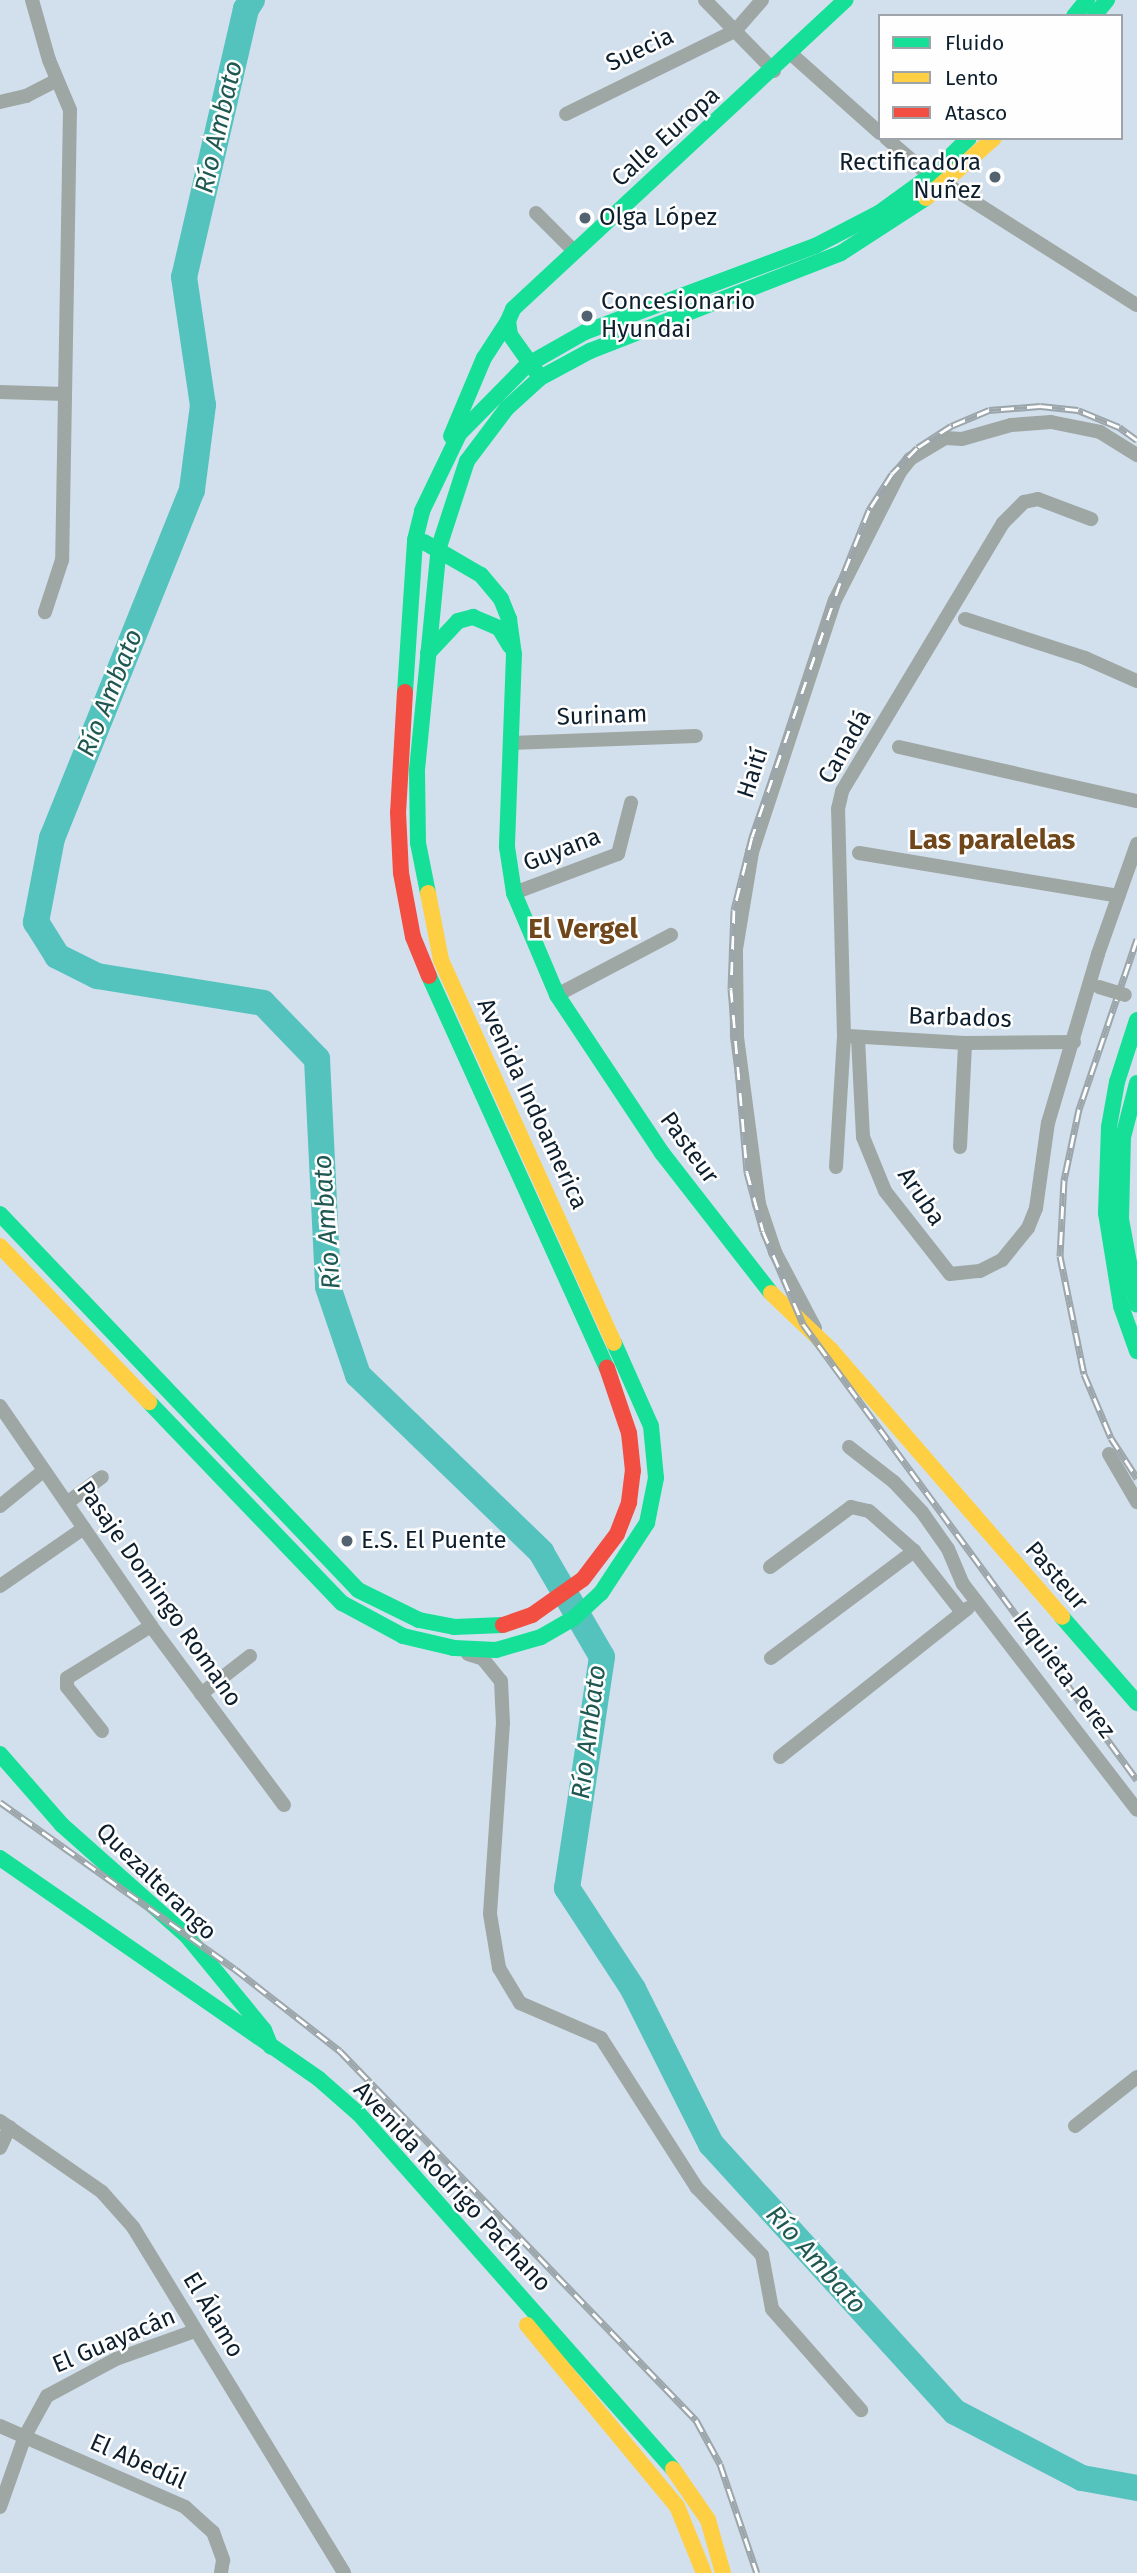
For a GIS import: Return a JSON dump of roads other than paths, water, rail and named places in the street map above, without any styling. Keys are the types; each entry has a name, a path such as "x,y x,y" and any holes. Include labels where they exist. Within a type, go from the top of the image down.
{"main road":[{"name":"Calle Europa","path":"449,453 454,422 496,335 508,321 513,309 774,71 789,52 845,0"},
{"path":"1076,14 1087,0"},
{"path":"1096,14 1107,0"},
{"name":"Avenida Indoamerica","path":"0,1214 358,1590 419,1620 454,1628 496,1628 532,1615 583,1578 617,1534 629,1502 633,1471 629,1433 614,1384 413,937 401,873 398,812 415,540 422,511 449,453 484,404 527,365 585,332 688,297 815,246 879,213 930,176 967,140"},
{"name":"Avenida Indoamerica","path":"0,1246 342,1603 403,1636 454,1648 496,1650 541,1637 575,1617 601,1593 648,1523 656,1478 652,1426 441,960 418,843 417,769 439,547 467,461 507,408 540,378 590,351 809,269 865,240 946,184 992,140"},
{"path":"508,321 527,365 540,378"},
{"name":"Pasteur","path":"415,540 439,547 481,575 501,599 514,654 507,847 514,893 557,995 662,1153 777,1301 831,1350 1137,1703"},
{"path":"428,653 458,621 472,617 499,628 514,654"},
{"path":"1137,1020 1117,1082 1109,1127 1106,1213 1121,1306 1137,1351"},
{"path":"1137,1083 1124,1137 1121,1219 1137,1306"},
{"name":"Quezalterango","path":"0,1754 62,1825 186,1935 264,2029 272,2049"},
{"name":"Avenida Rodrigo Pachano","path":"0,1858 319,2080 359,2114 689,2487 708,2520 723,2573"},
{"name":"Avenida Rodrigo Pachano","path":"0,1877 317,2096 376,2150 677,2505 704,2573"}],"street":[{"path":"32,0 57,80 70,110 62,560 45,612"},
{"path":"705,0 774,71"},
{"path":"735,31 762,0"},
{"name":"Suecia","path":"566,114 735,31"},
{"path":"789,52 878,131"},
{"path":"0,103 57,80"},
{"path":"888,140 930,176"},
{"path":"946,184 1137,305"},
{"path":"536,213 574,251"},
{"path":"0,392 65,394"},
{"name":"Haití","path":"831,1350 779,1262 758,1204 744,1113 736,998 736,949 752,852 823,636 887,492 910,459 928,446 945,438 962,439 1003,426 1051,422 1100,432 1137,455"},
{"name":"Canadá","path":"836,1167 851,1037 838,809 850,775 1003,523 1024,502 1038,499 1091,519"},
{"path":"965,619 1085,658 1137,681"},
{"name":"Surinam","path":"511,743 696,736"},
{"path":"899,747 1137,801"},
{"name":"Guyana","path":"514,893 618,854 631,803"},
{"path":"1074,1042 1135,848"},
{"path":"859,853 1118,896"},
{"path":"557,995 671,935"},
{"path":"1093,986 1131,997"},
{"name":"Barbados","path":"851,1037 965,1043 1074,1042"},
{"name":"Aruba","path":"851,1037 863,1138 885,1191 936,1261 950,1273 967,1274 1002,1260 1028,1228 1036,1208 1048,1123 1074,1042"},
{"path":"960,1147 965,1043"},
{"name":"Pasaje Domingo Romano","path":"0,1406 152,1626 284,1805"},
{"name":"Izquieta Perez","path":"849,1447 894,1482 922,1512 978,1602 1137,1810"},
{"path":"1109,1454 1137,1502"},
{"path":"0,1506 43,1471"},
{"path":"68,1502 102,1477"},
{"path":"770,1567 851,1507 869,1511 915,1551 961,1611"},
{"path":"0,1586 84,1528"},
{"path":"771,1658 915,1551"},
{"path":"780,1757 961,1611 978,1602"},
{"path":"102,1731 67,1687 67,1678 152,1626"},
{"path":"454,1648 483,1659 501,1681 503,1723 490,1914 499,1968 520,2003 601,2038 697,2189 762,2255 772,2309 861,2410"},
{"path":"201,1694 250,1656"},
{"path":"1075,2126 1137,2077"},
{"path":"0,2148 5,2124"},
{"name":"El Álamo","path":"5,2124 102,2192 133,2227 344,2573"},
{"name":"El Guayacán","path":"0,2507 25,2437 37,2412 58,2387 116,2359 195,2331"},
{"name":"El Abedúl","path":"0,2426 185,2507 213,2532 223,2560 222,2573"}],"waterway":[{"name":"Río Ambato","path":"252,0 246,9 184,277 203,405 192,490 52,838 36,922 57,956 97,976 263,1003 317,1059 328,1287 358,1375 541,1552 602,1657 567,1888 633,1989 711,2144 955,2412 1082,2478 1137,2488"}],"railway":[{"path":"1137,440 1119,427 1078,410 1040,406 989,410 951,426 917,448 892,474 869,510 840,583 752,837 734,910 731,989 747,1172 763,1231 803,1324 1137,1780"},
{"path":"1137,939 1079,1109 1064,1180 1060,1256 1084,1374 1111,1438 1137,1478"},
{"path":"0,1802 235,1969 340,2051 696,2420 720,2464 757,2573"}],"place":[{"name":"Rectificadora Nuñez","path":"995,177"},
{"name":"Olga López","path":"585,218"},
{"name":"Concesionario Hyundai","path":"587,316"},
{"name":"E.S. El Puente","path":"347,1541"}],"district":[{"name":"Las paralelas","path":"992,840"},
{"name":"El Vergel","path":"583,929"}]}
